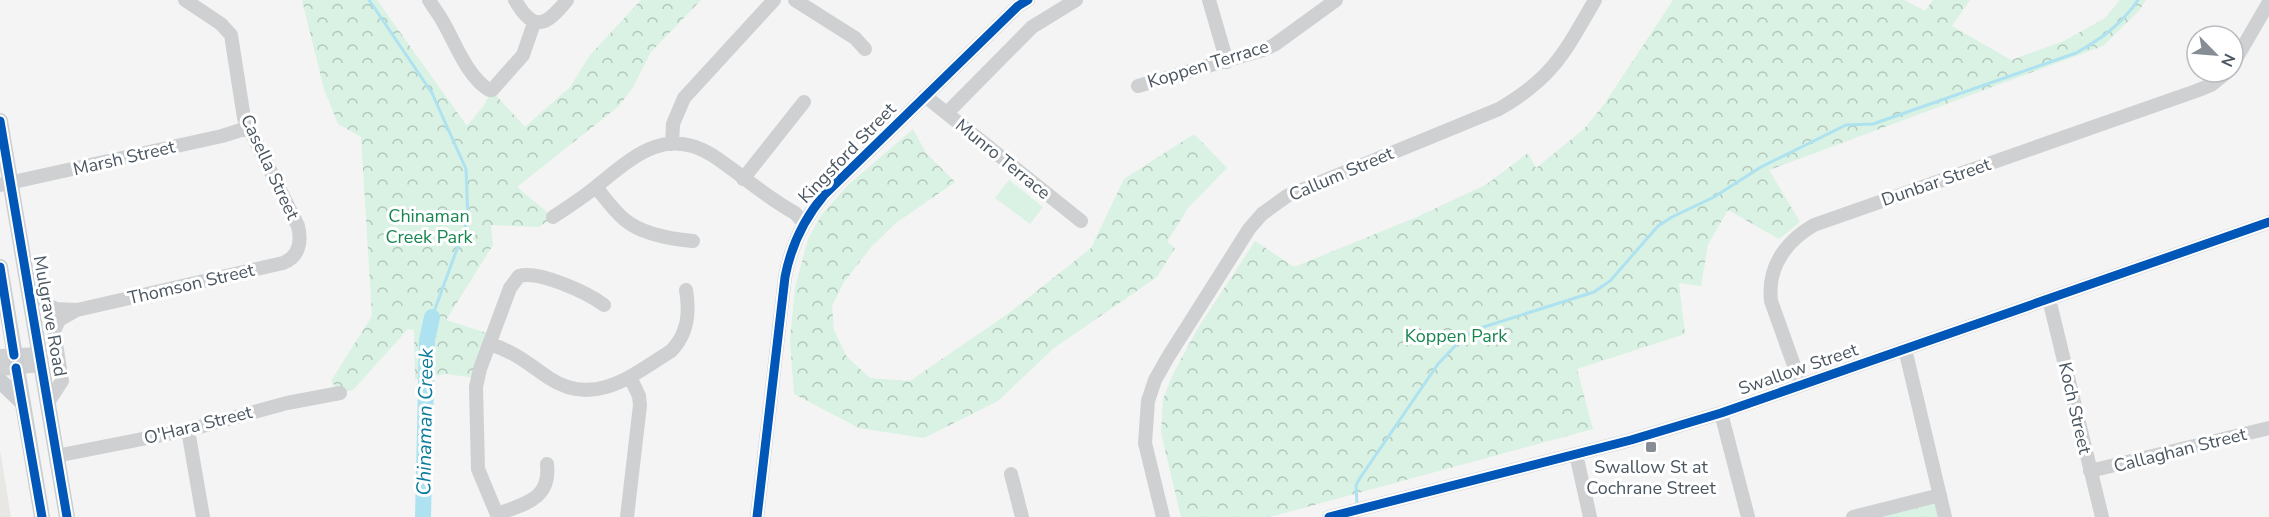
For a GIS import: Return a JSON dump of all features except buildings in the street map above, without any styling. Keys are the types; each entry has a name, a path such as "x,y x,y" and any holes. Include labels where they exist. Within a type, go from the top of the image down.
{"main road":[{"name":"Mulgrave Road","path":"0,121 5,184 29,297 67,517"},
{"path":"0,267 9,320 8,362 22,402 42,517"},
{"path":"0,336 9,320"},
{"path":"0,381 22,402"}],"street":[{"name":"Casella Street","path":"185,0 220,24 231,35 247,128 298,226 300,242 298,249"},
{"path":"429,0 441,17 460,54 489,90 492,90 523,55 534,23"},
{"path":"515,0 522,13 534,23 548,21 567,0"},
{"path":"672,144 674,124 684,98 774,0"},
{"path":"795,0 855,38 865,49"},
{"name":"Kingsford Street","path":"757,517 785,277 795,240 824,195 1018,6 1028,0"},
{"path":"947,113 1032,27 1076,0"},
{"path":"1209,0 1227,62"},
{"name":"Koppen Terrace","path":"1138,86 1227,62 1274,45 1336,0"},
{"name":"Callum Street","path":"1163,517 1145,443 1148,400 1155,380 1168,357 1249,229 1262,214 1287,196 1499,110 1515,100 1544,78 1557,64 1595,0"},
{"path":"2245,43 2269,2"},
{"name":"Dunbar Street","path":"1801,385 1771,301 1770,290 1775,265 1782,252 1802,232 1814,225 2213,84"},
{"name":"Munro Terrace","path":"925,96 1081,221"},
{"path":"743,178 804,102"},
{"name":"Marsh Street","path":"5,184 222,136 247,128"},
{"path":"553,217 596,188 640,152 655,146 672,144 687,145 703,151 743,178 754,193 790,220 804,223"},
{"path":"596,188 621,216 638,229 693,241"},
{"name":"Swallow Street","path":"1332,516 1631,440 1721,413 2269,222"},
{"name":"Thomson Street","path":"29,297 56,309 77,310 283,263 294,256 298,249"},
{"path":"547,464 548,481 537,496 529,502 498,515 480,479 476,454 476,387 510,288 519,276 526,274 539,276 584,293 604,305"},
{"path":"490,344 512,352 552,380 574,389 598,390 613,386 671,351 678,344 686,329 689,305 686,290"},
{"name":"Koch Street","path":"2049,299 2102,517"},
{"name":"Thomson Street","path":"47,404 62,381 54,328 59,320 77,310"},
{"path":"1905,349 1945,517"},
{"path":"8,362 40,359"},
{"path":"627,517 640,405 639,396 630,377"},
{"name":"O'Hara Street","path":"56,456 188,430 287,403 340,393"},
{"path":"1721,413 1748,517"},
{"name":"Callaghan Street","path":"2090,471 2269,428"},
{"path":"188,430 203,517"},
{"path":"1576,454 1590,517"},
{"path":"1011,474 1022,517"},
{"path":"1853,517 1940,495"}],"shaded area":[{"path":"0,450 11,517 0,517"}],"green space":[{"name":"Chinaman Creek Park","path":"302,0 377,0 467,126 485,104 491,90 525,127 570,87 590,55 641,0 701,0 651,52 633,87 619,106 517,187 553,217 539,227 491,225 493,245 446,320 493,335 478,378 445,374 415,380 414,330 408,329 353,390 340,393 331,381 372,316 361,137 338,124 324,89"},
{"name":"Koppen Park","path":"1673,0 1904,0 1925,11 1933,0 1970,0 1952,26 2011,60 2064,41 2105,18 2120,0 2146,0 2139,11 2103,46 1769,170 1800,222 1779,239 1728,210 1708,244 1701,286 1679,283 1685,334 1577,369 1593,429 1270,517 1181,517 1161,433 1163,399 1174,372 1198,328 1255,241 1294,267 1417,217 1487,184 1528,153 1536,168 1584,129 1605,103"},
{"path":"913,129 926,153 955,182 896,223 872,246 844,282 832,306 834,330 847,357 870,378 910,381 1009,313 1091,248 1124,179 1194,134 1227,168 1188,208 1167,242 1175,248 1157,277 1054,348 998,401 924,438 859,428 794,394 790,341 795,288 808,239 822,214 848,185"},
{"path":"1009,180 1043,207 1030,224 995,198"},
{"path":"1940,495 1945,517 1853,517"}],"waterway":[{"name":"Chinaman Creek","path":"369,0 432,93 466,169 468,219 432,317"},
{"path":"1357,505 1356,485 1360,478 1438,364 1474,330 1594,292 1610,281 1658,226 1714,197 1761,167 1846,125 1873,124 2076,53 2110,30 2138,0"},
{"name":"Chinaman Creek","path":"423,517 427,340 432,317"}],"cycle path":[{"path":"757,517 785,277 794,244 804,224 824,195 1018,6 1028,0"},
{"path":"0,121 67,517"},
{"path":"1329,517 1631,440 1721,413 2269,222"},
{"path":"0,267 14,355"},
{"path":"16,368 42,517"}],"place":[{"name":"Swallow St at Cochrane Street","path":"1651,447"}]}
